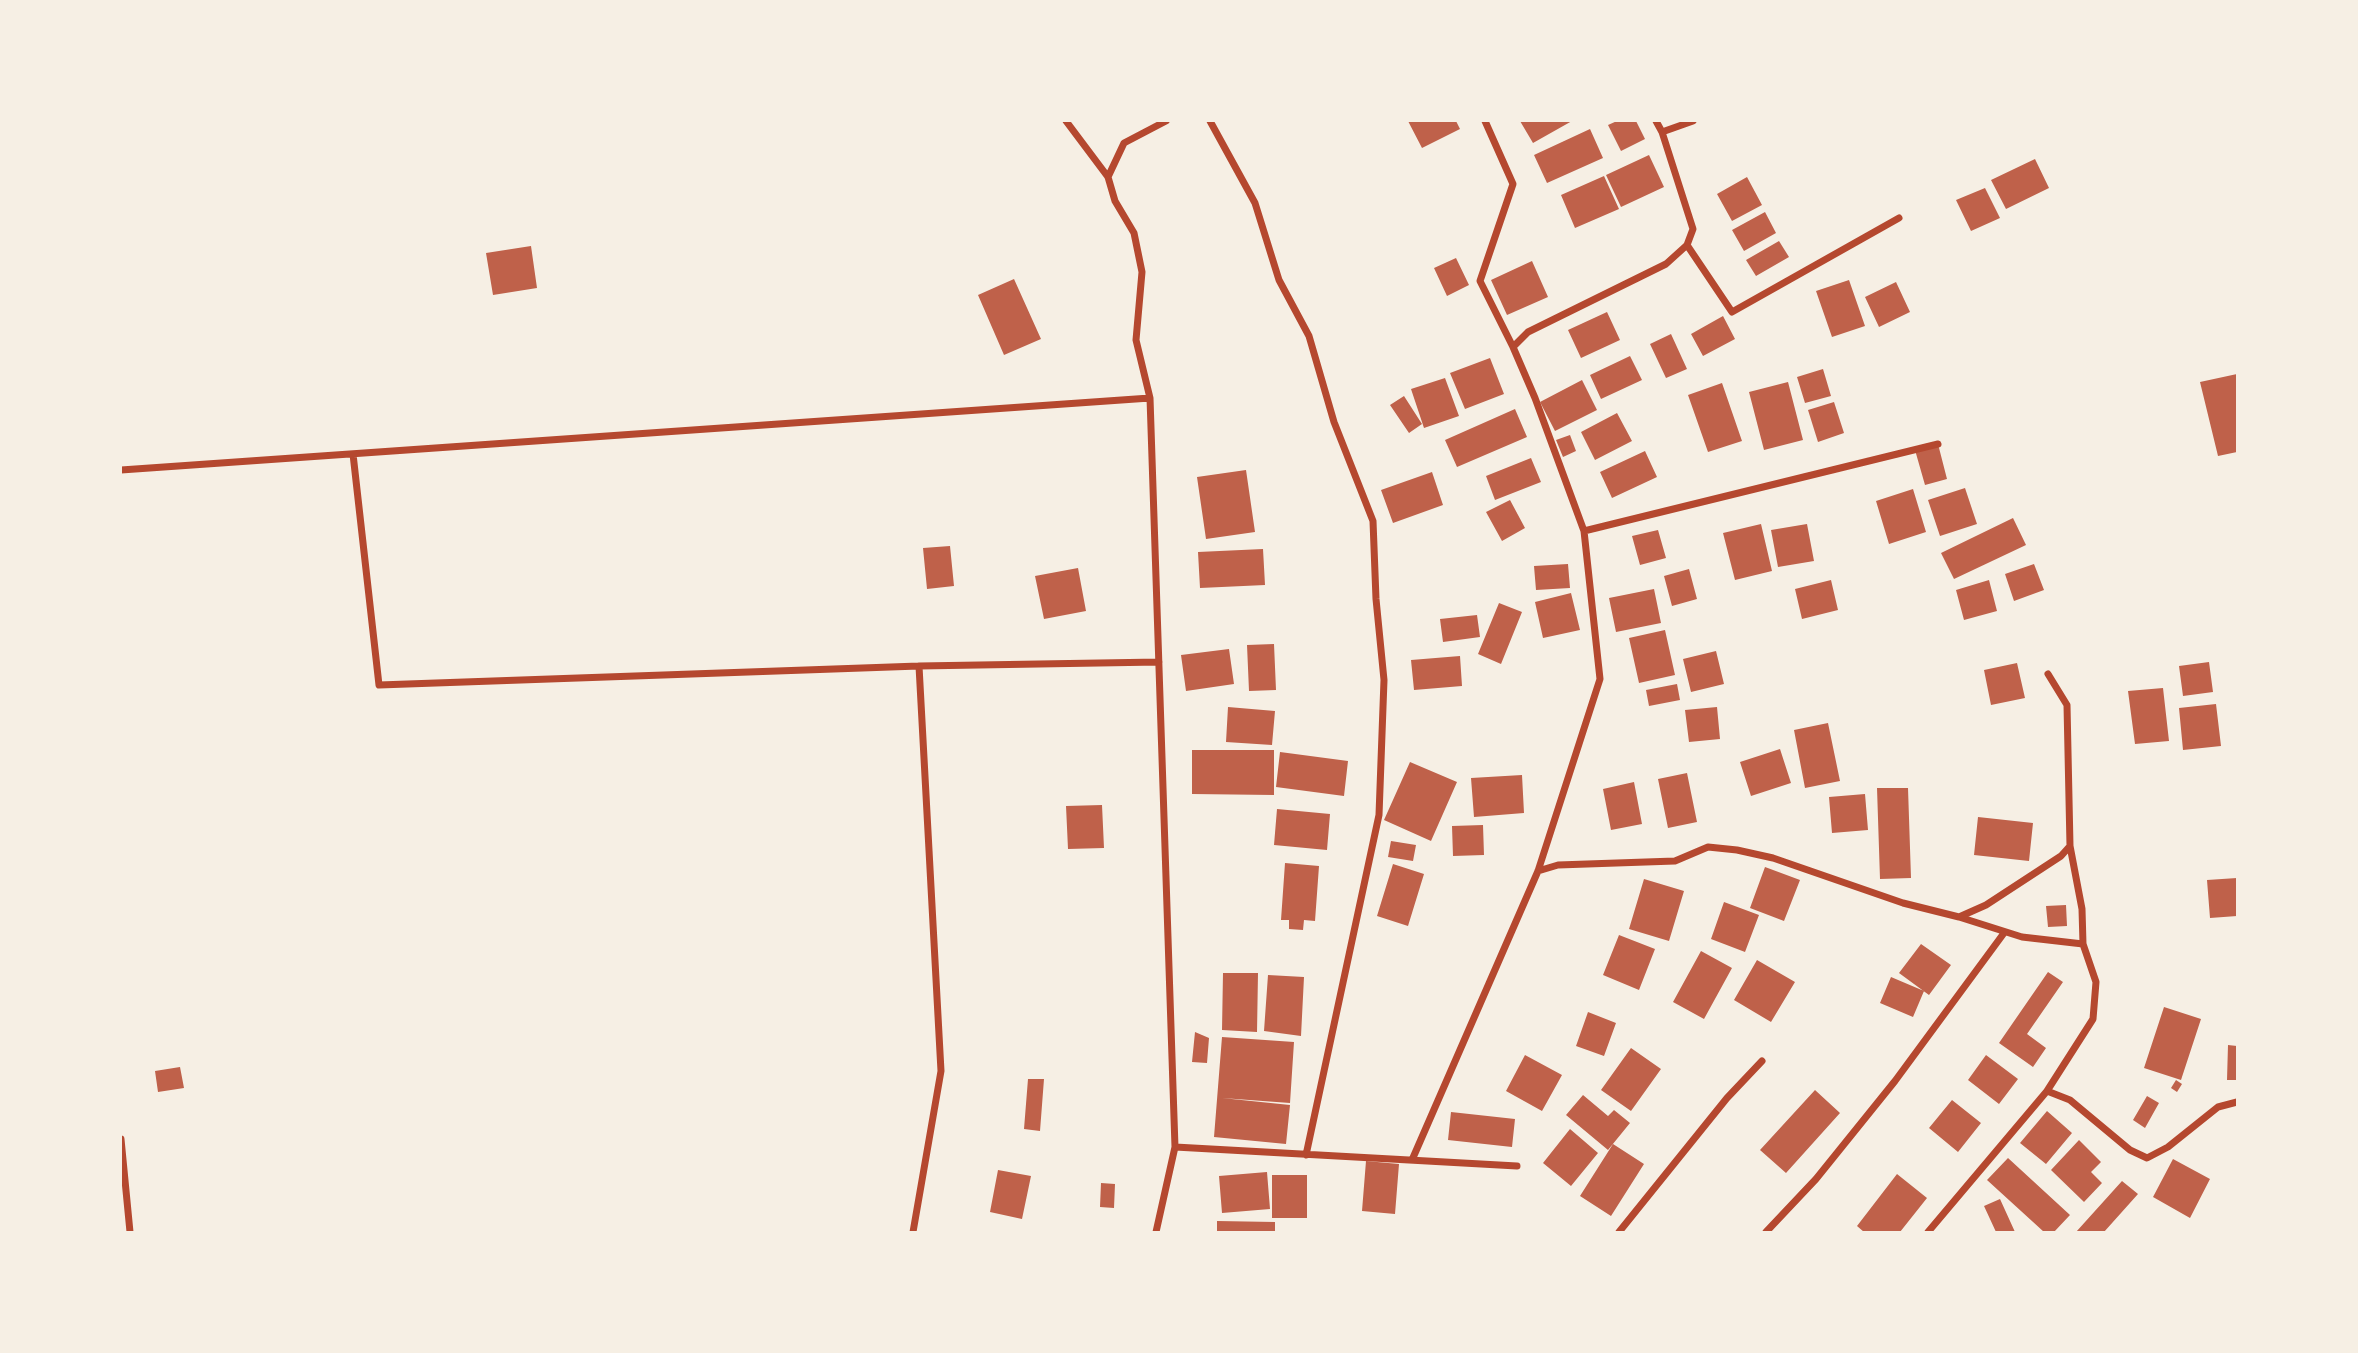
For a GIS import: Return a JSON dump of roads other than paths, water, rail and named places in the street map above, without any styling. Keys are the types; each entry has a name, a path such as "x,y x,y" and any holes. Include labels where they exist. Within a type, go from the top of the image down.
{"street":[{"path":"1066,121 1108,177 1115,201 1134,233 1142,272 1136,340 1150,398 1175,1147 1156,1232"},
{"path":"1108,177 1124,143 1166,121"},
{"path":"1210,121 1255,203 1279,280 1309,336 1334,422 1373,521 1376,599 1384,680 1379,815 1306,1155"},
{"path":"1412,1160 1538,872 1600,679 1584,531 1535,398 1480,281 1513,184 1485,121"},
{"path":"1513,347 1528,332 1666,264 1688,245 1693,229 1662,132 1656,121"},
{"path":"1662,132 1693,121"},
{"path":"1688,245 1732,312 1899,218"},
{"path":"121,470 1150,398"},
{"path":"1584,531 1938,444"},
{"path":"353,454 379,685 919,666 1158,662"},
{"path":"913,1232 941,1071 919,666"},
{"path":"1928,1232 2047,1091 2093,1019 2096,982 2083,944 2082,909 2070,846 2067,705 2048,674"},
{"path":"1959,917 1986,905 2061,856 2070,846"},
{"path":"1538,872 1558,864 1675,861 1708,847 1737,850 1773,858 1903,903 1959,917 2004,933 2083,944"},
{"path":"1766,1232 1816,1179 1895,1081 2004,933"},
{"path":"1619,1232 1727,1098 1762,1061"},
{"path":"2047,1091 2070,1100 2130,1150 2147,1158 2168,1147 2218,1107 2237,1102"},
{"path":"121,1139 130,1232"},
{"path":"1175,1147 1517,1166"}]}
